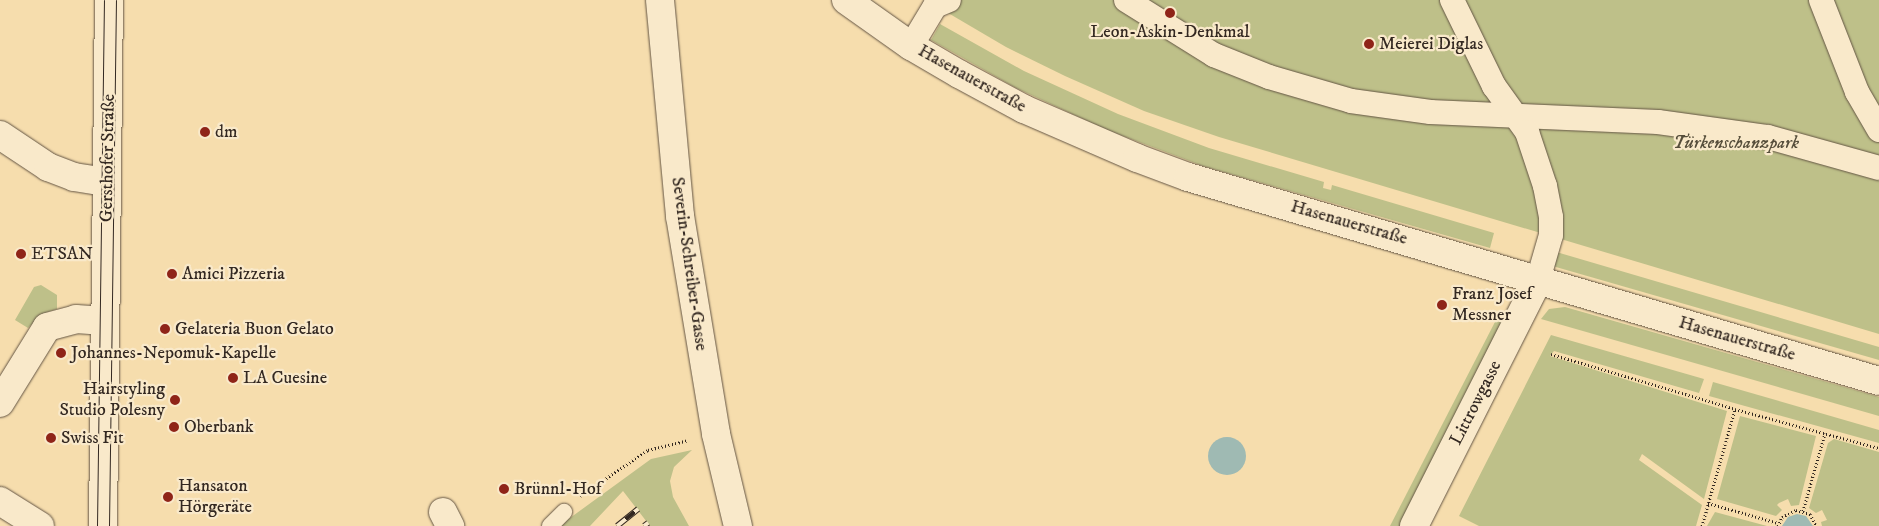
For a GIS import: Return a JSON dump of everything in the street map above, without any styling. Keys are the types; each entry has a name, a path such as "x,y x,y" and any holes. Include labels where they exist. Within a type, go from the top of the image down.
{"street":[{"name":"Gersthofer Straße","path":"103,526 109,0"},
{"name":"Severin-Schreiber-Gasse","path":"660,0 680,216 716,434 738,526"},
{"name":"Hasenauerstraße","path":"846,0 911,46 1024,108 1137,158 1188,176 1879,381"},
{"path":"911,46 935,6 949,0"},
{"path":"1126,0 1214,55 1269,77 1361,102 1430,112 1515,114 1658,122 1768,137 1879,168"},
{"path":"1452,0 1494,86 1527,132 1551,217 1551,235 1538,280"},
{"path":"1821,0 1857,92 1879,130"},
{"path":"0,135 48,167 74,177 107,182"},
{"name":"Littrowgasse","path":"1414,526 1538,280"},
{"path":"0,404 47,327 76,319 106,321"},
{"path":"0,501 40,526"}],"lane":[{"path":"550,526 564,512"}],"path":[{"path":"1551,354 1735,409 1879,448"},
{"path":"1702,526 1735,409"},
{"path":"1803,511 1825,434"},
{"path":"579,497 648,450 689,440"},
{"path":"1708,503 1778,525 1788,512 1803,511 1810,514 1816,526"}],"green space":[{"name":"Türkenschanzpark","path":"926,0 1879,0 1879,334 1219,137 1144,111 1006,47"},
{"path":"940,24 1024,71 1118,114 1209,148 1324,182 1323,188 1331,190 1332,185 1494,233 1490,248 1203,166 1107,130 1016,88 931,40"},
{"path":"1553,251 1879,347 1879,360 1549,265"},
{"path":"41,285 57,295 57,309 42,314 28,328 15,320 34,287"},
{"path":"1565,307 1879,397 1879,416 1541,319 1549,309"},
{"path":"1496,320 1503,323 1400,526 1390,526"},
{"path":"1551,335 1704,379 1699,393 1554,351 1550,356 1727,411 1704,499 1642,454 1639,460 1702,505 1696,526 1479,526 1459,516"},
{"path":"1713,382 1879,430 1879,443 1709,396"},
{"path":"1740,416 1816,436 1799,505 1791,506 1788,499 1779,503 1777,505 1782,510 1776,516 1717,499"},
{"path":"1834,439 1879,452 1879,526 1822,526 1821,522 1827,520 1822,510 1816,513 1809,508 1828,443"},
{"path":"692,450 674,467 670,481 673,497 689,526 650,526 623,491 590,526 559,526 651,459"},
{"path":"1715,512 1767,526 1707,526"}],"water":[{"path":"1227,437 1240,443 1246,456 1240,469 1227,475 1214,469 1208,456 1214,443"},
{"path":"1797,514 1806,516 1813,526 1782,526 1788,517"}],"tram line":[{"path":"97,526 104,0"},
{"path":"109,526 116,0"}],"railway":[{"path":"617,526 638,509"},
{"path":"644,526 648,523"}],"place":[{"name":"Leon-Askin-Denkmal","path":"1170,13"},
{"name":"Meierei Diglas","path":"1369,44"},
{"name":"dm","path":"205,132"},
{"name":"ETSAN","path":"21,254"},
{"name":"Amici Pizzeria","path":"172,274"},
{"name":"Franz Josef Messner","path":"1442,305"},
{"name":"Gelateria Buon Gelato","path":"165,329"},
{"name":"Johannes-Nepomuk-Kapelle","path":"61,353"},
{"name":"LA Cuesine","path":"233,378"},
{"name":"Hairstyling Studio Polesny","path":"175,400"},
{"name":"Oberbank","path":"174,427"},
{"name":"Swiss Fit","path":"51,438"},
{"name":"Brünnl-Hof","path":"504,489"},
{"name":"Hansaton Hörgeräte","path":"168,497"}]}
